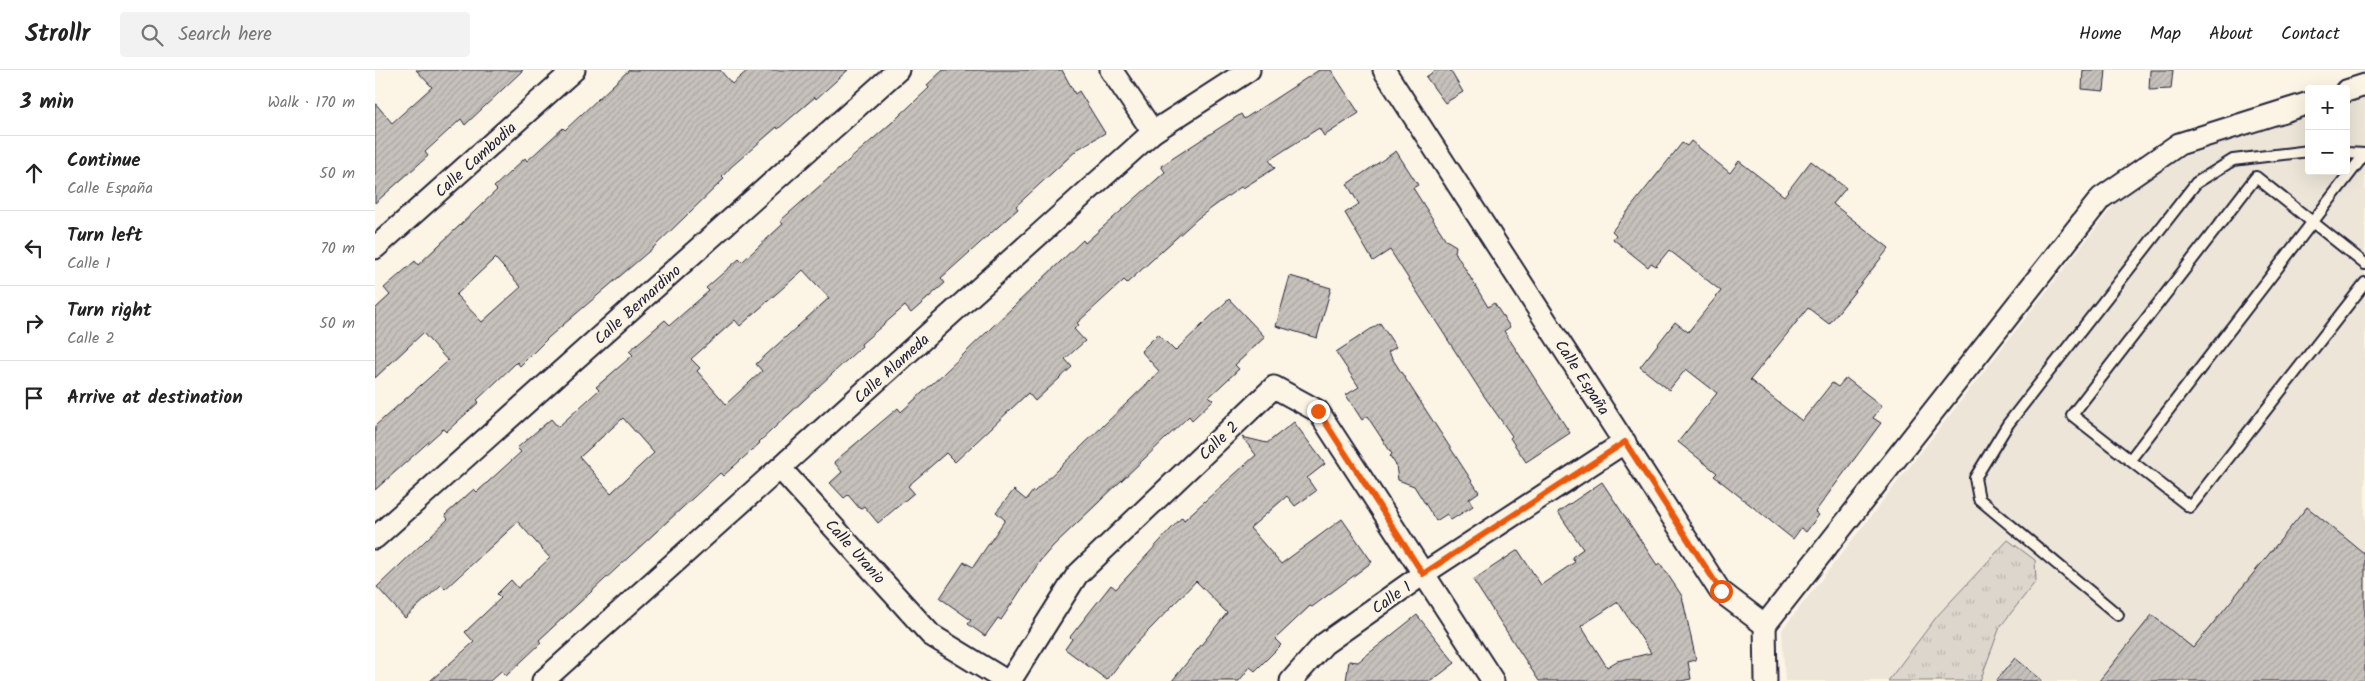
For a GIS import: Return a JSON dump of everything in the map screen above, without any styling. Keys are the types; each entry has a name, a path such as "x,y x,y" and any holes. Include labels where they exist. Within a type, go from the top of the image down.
{"street":[{"name":"Calle Cambodia","path":"375,248 574,70"},
{"name":"Calle Bernardino","path":"375,538 898,70"},
{"path":"1111,70 1153,132"},
{"name":"Calle Alameda","path":"543,681 1153,132 1249,70"},
{"name":"Calle España","path":"1384,70 1721,591 1765,625"},
{"path":"2350,90 2365,85"},
{"path":"1766,681 1765,625 2101,198 2179,144 2305,104"},
{"name":"Calle 2","path":"1010,681 1077,575 1274,387 1318,411 1423,574"},
{"name":"Calle 1","path":"1291,681 1324,644 1423,574 1625,442"},
{"name":"Calle Uranio","path":"781,468 931,635 1006,681"},
{"path":"1423,574 1493,681"}],"lane":[{"path":"2118,615 1979,499 1975,478 2009,424 2196,183 2233,160 2305,151"},
{"path":"2350,154 2365,154"},
{"path":"2130,460 2365,154"},
{"path":"2365,264 2256,177 2072,415 2190,507 2365,283"}],"shaded area":[{"path":"2365,93 2365,681 1785,681 1782,630 2117,201 2174,160 2305,114 2305,175 2350,175 2350,98"}],"green space":[{"path":"2008,540 2035,560 2036,581 2000,627 1980,681 1888,681 1938,615"}],"building":[{"path":"416,70 523,70 465,125 461,119 425,152 428,156 375,203 375,103 392,123 432,87"},
{"path":"629,70 720,70 732,84 748,70 848,70 816,99 815,97 778,129 777,127 731,167 722,177 724,179 654,247 549,337 520,366 517,362 477,400 479,402 446,432 443,429 375,490 375,426 448,361 423,333 375,378 375,309 390,295 384,288 415,261 418,265 497,190 494,187 525,158 527,161 563,128 565,130","holes":["495,258 521,287 482,322 456,295"]},
{"path":"943,70 1062,70 1075,94 1079,91 1105,133 1078,149 1016,206 1018,209 941,278 945,283 911,313 905,306 861,344 862,346 760,443 723,476 720,473 539,640 541,643 506,676 501,671 490,681 430,681 474,642 465,632 501,598 497,594 511,580 518,588 550,558 518,522 445,589 441,585 405,618 377,587 448,519 445,515 474,489 477,492 521,452 517,448 551,419 558,427 599,390 596,387 633,355 629,351 665,320 670,325 709,291 706,288 739,259 742,262 783,224 780,221 929,88 927,85","holes":["803,270 829,298 756,364 762,371 726,404 697,371 700,368 691,359 735,320 740,326","623,418 654,453 611,493 580,457"]},
{"path":"1319,70 1331,70 1359,113 1324,136 1319,128 1269,160 1275,168 1243,188 1242,186 1198,218 1127,283 1124,280 1077,323 1079,325 1074,329 1085,341 1065,359 1072,367 1035,401 1028,393 955,462 946,453 908,486 914,493 878,523 864,506 860,509 848,495 844,498 830,483 842,472 834,462 898,408 901,412 942,375 1083,240 1085,243 1165,172 1161,166 1241,114 1244,119"},
{"path":"1436,70 1450,70 1463,92 1445,103 1426,77"},
{"path":"2083,70 2106,70 2104,91 2082,89"},
{"path":"2150,70 2173,70 2171,89 2149,90"},
{"path":"1691,141 1730,173 1739,161 1784,196 1811,161 1846,188 1833,204 1889,248 1829,324 1808,308 1750,380 1802,421 1832,383 1838,387 1846,378 1882,406 1873,418 1881,423 1815,512 1819,515 1806,532 1801,528 1793,539 1714,476 1717,473 1678,442 1717,393 1686,369 1669,390 1640,367 1675,322 1688,332 1721,291 1669,250 1656,266 1651,263 1648,267 1613,239 1616,235 1612,231 1682,143 1687,146"},
{"path":"1396,151 1418,185 1413,188 1446,240 1456,246 1455,252 1488,307 1494,303 1510,327 1504,331 1570,433 1526,462 1510,438 1512,436 1482,393 1390,250 1373,261 1345,213 1359,204 1347,184"},
{"path":"1290,276 1331,288 1317,338 1276,326"},
{"path":"1229,299 1265,337 1235,365 1239,369 1209,397 1213,400 1192,420 1189,416 1053,546 1040,561 1001,620 998,618 985,636 968,624 971,620 940,598 964,562 973,567 1005,520 996,512 1014,490 1026,500 1033,491 1152,379 1159,371 1141,351 1158,334 1175,351"},
{"path":"1380,323 1396,347 1388,352 1479,492 1469,499 1473,506 1451,520 1447,514 1436,521 1414,486 1398,480 1396,465 1390,456 1392,454 1367,416 1362,420 1346,395 1359,387 1336,352"},
{"path":"1294,422 1325,464 1307,478 1316,491 1295,506 1287,496 1250,528 1281,564 1342,519 1372,562 1312,607 1310,606 1275,639 1281,645 1255,671 1250,667 1239,681 1172,681 1227,613 1196,581 1130,650 1107,680 1065,649 1072,639 1070,637 1111,585 1116,589 1182,517 1184,520 1256,455 1242,437 1267,443"},
{"path":"1602,482 1657,565 1660,563 1682,596 1696,660 1688,662 1691,679 1681,681 1539,681 1473,580 1518,550 1541,585 1575,562 1572,557 1583,549 1558,512","holes":["1618,602 1651,653 1617,661 1607,667 1581,626"]},
{"path":"2307,507 2365,554 2365,681 2099,681 2152,615 2193,648"},
{"path":"1417,615 1455,663 1431,681 1346,681 1349,661 1358,662"},
{"path":"2015,658 2043,681 1996,681"}],"route":[{"path":"1318,411 1423,574 1625,442 1721,591"}]}
